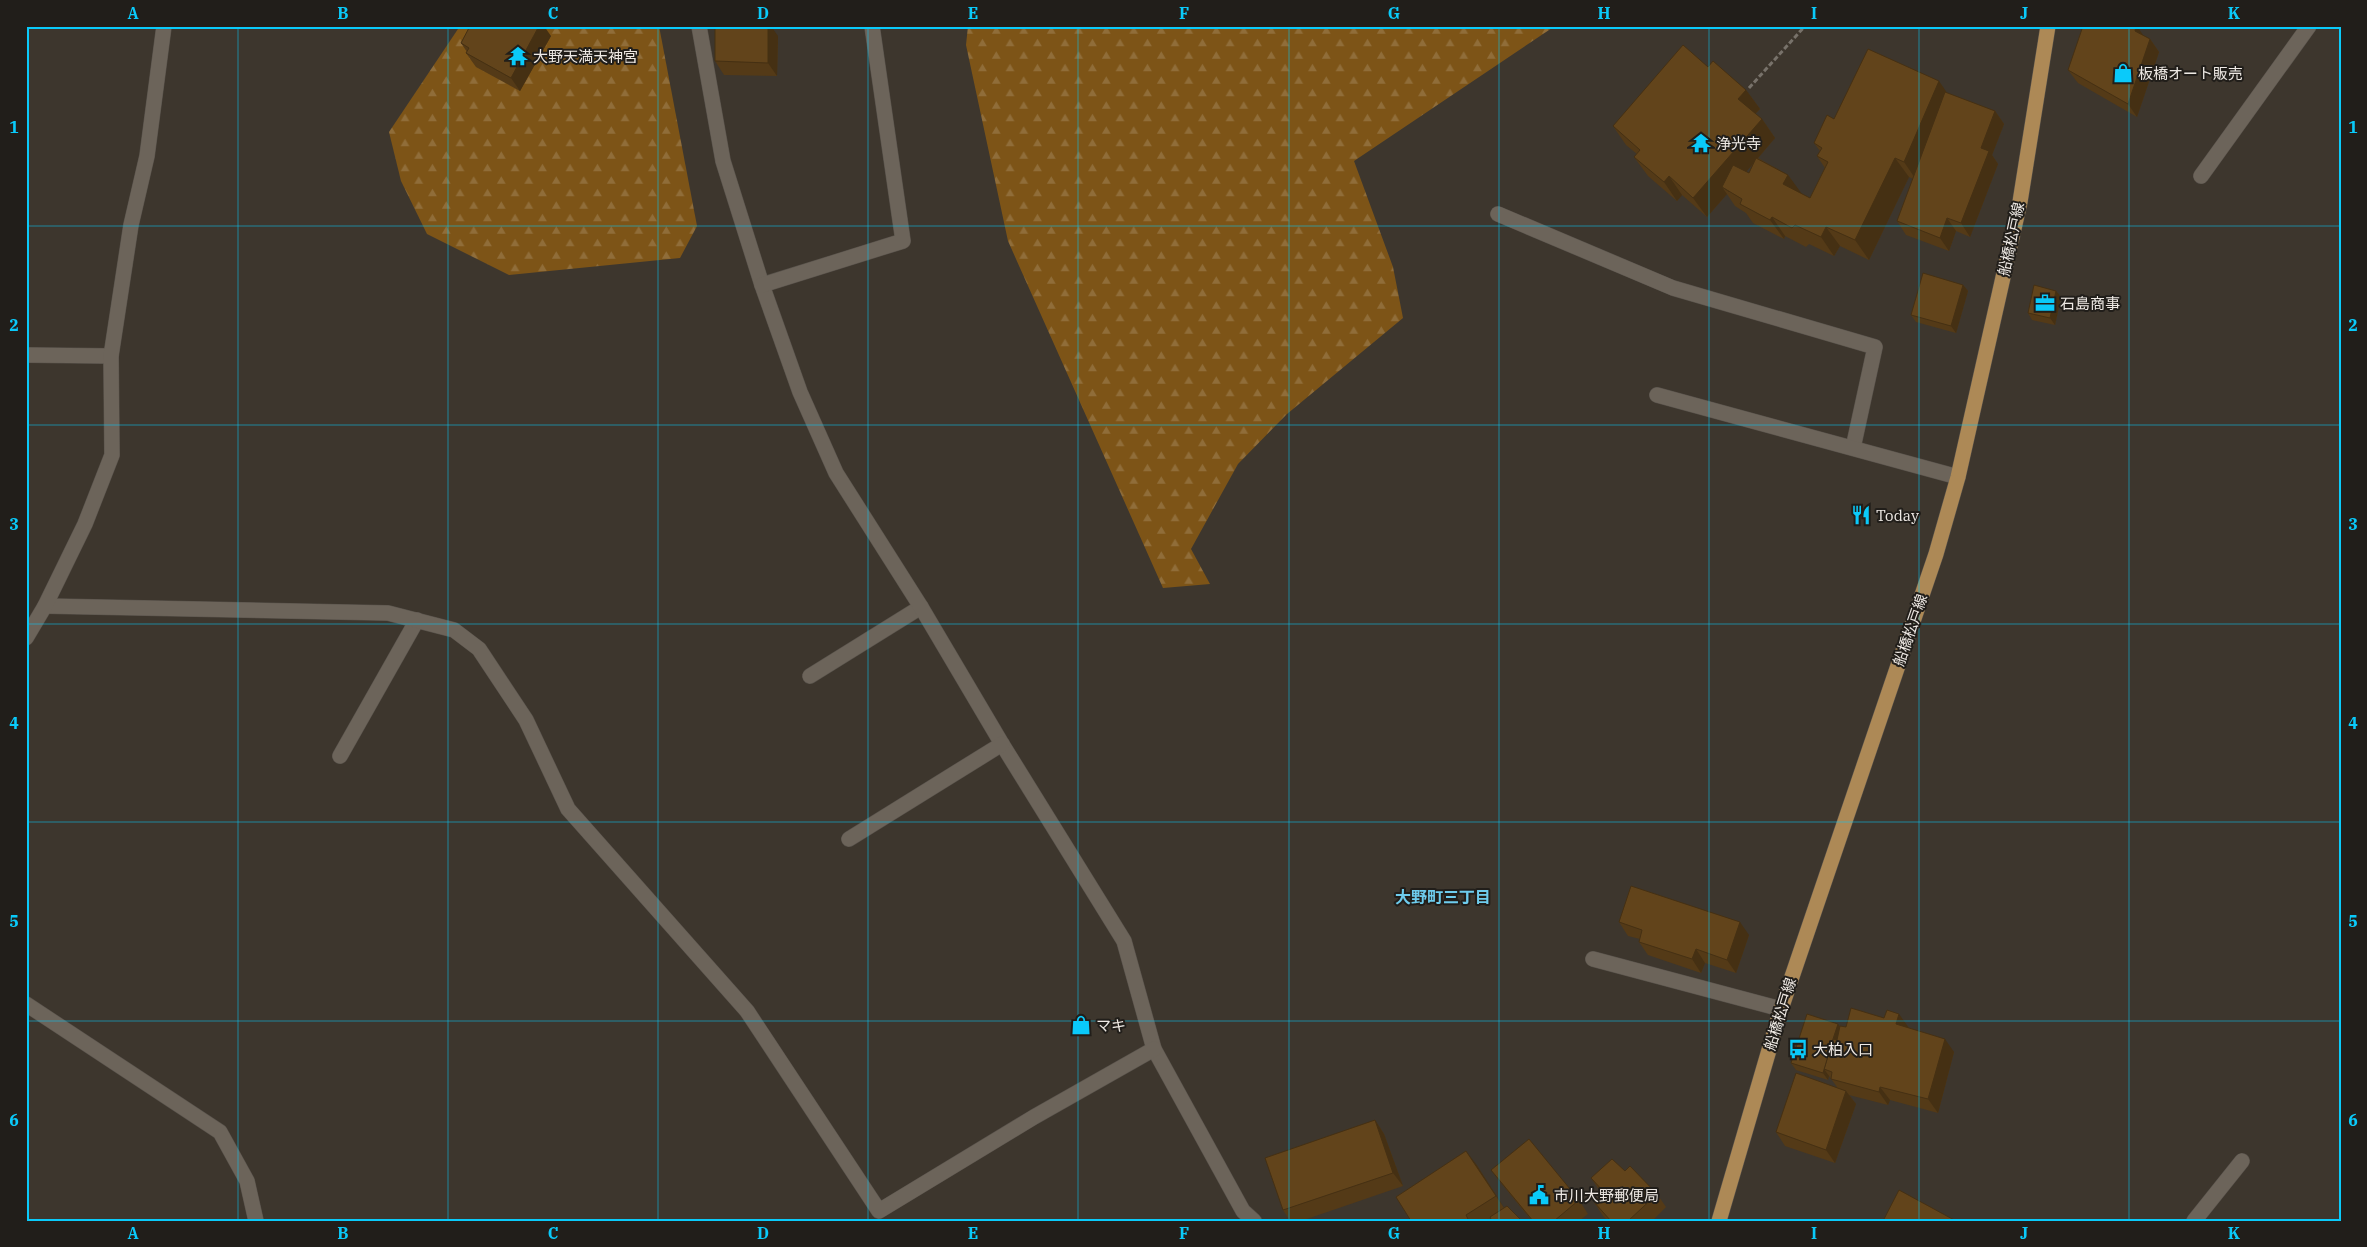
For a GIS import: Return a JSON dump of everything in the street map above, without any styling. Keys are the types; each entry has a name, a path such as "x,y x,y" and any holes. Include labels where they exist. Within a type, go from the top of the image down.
{"main road":[{"name":"船橋松戸線","path":"1719,1221 1781,1009 1936,554 1958,476 2020,202 2048,26"}],"street":[{"path":"26,638 45,606 85,524 112,456 111,356 131,225 148,156 164,26"},
{"path":"699,26 723,161 762,285 800,392 836,473 921,607 1002,744 1124,941 1154,1049 1242,1211 1254,1221"},
{"path":"762,285 903,241 872,26"},
{"path":"2201,176 2309,26"},
{"path":"1498,214 1673,288 1875,347 1853,448"},
{"path":"26,355 111,356"},
{"path":"1657,395 1958,476"},
{"path":"45,606 388,613 454,630 479,649 526,720 568,809 747,1011 879,1211 1034,1117 1154,1049"},
{"path":"810,676 921,607"},
{"path":"340,756 417,620"},
{"path":"849,839 1002,744"},
{"path":"1593,959 1781,1009"},
{"path":"26,1004 220,1132 247,1181 256,1221"},
{"path":"2194,1221 2242,1161"}],"path":[{"path":"1749,88 1805,26"}],"green space":[{"path":"460,26 659,26 697,226 680,258 509,275 427,234 401,181 389,132"},
{"path":"968,26 1555,26 1354,161 1393,267 1403,318 1287,414 1238,464 1191,549 1210,584 1163,588 1008,241 966,45"}],"building":[{"path":"470,26 539,26 511,78 466,53 469,48 461,43"},
{"path":"715,26 768,26 768,63 715,61"},
{"path":"2083,26 2136,26 2135,31 2150,39 2128,104 2068,70"},
{"path":"1683,45 1708,67 1713,61 1746,90 1738,99 1762,119 1693,198 1669,176 1664,182 1634,157 1640,150 1613,126"},
{"path":"1868,49 1939,81 1904,162 1895,158 1855,240 1826,227 1821,237 1795,225 1792,228 1772,217 1770,220 1740,204 1742,199 1722,187 1733,165 1749,173 1756,158 1788,175 1783,184 1810,198 1828,162 1817,156 1822,148 1814,143 1827,115 1834,119"},
{"path":"1945,92 1995,111 1981,148 1989,151 1961,223 1947,218 1940,238 1897,221"},
{"path":"1923,273 1963,285 1951,326 1911,315"},
{"path":"2034,285 2056,291 2050,318 2028,313"},
{"path":"1631,886 1740,922 1727,960 1696,949 1692,959 1639,942 1642,930 1619,922"},
{"path":"1851,1008 1884,1018 1887,1010 1899,1014 1896,1024 1945,1039 1928,1099 1880,1087 1879,1092 1831,1079 1832,1072 1824,1069 1833,1039 1837,1040 1840,1026 1846,1027"},
{"path":"1807,1014 1838,1024 1823,1073 1791,1063"},
{"path":"1796,1073 1846,1091 1826,1150 1776,1132"},
{"path":"1375,1120 1393,1173 1283,1210 1265,1158"},
{"path":"1529,1139 1579,1200 1554,1221 1533,1221 1491,1170"},
{"path":"1466,1151 1496,1196 1466,1215 1469,1221 1411,1221 1396,1197"},
{"path":"1612,1159 1625,1171 1630,1166 1657,1194 1628,1221 1611,1221 1594,1202 1604,1192 1591,1178"},
{"path":"1899,1190 1956,1221 1883,1221"},
{"path":"1507,1206 1522,1221 1492,1221 1490,1217"}],"place":[{"name":"大野天満天神宮","path":"518,56"},
{"name":"板橋オート販売","path":"2123,73"},
{"name":"浄光寺","path":"1701,143"},
{"name":"石島商事","path":"2045,303"},
{"name":"Today","path":"1861,515"},
{"name":"マキ","path":"1081,1025"},
{"name":"大柏入口","path":"1798,1049"},
{"name":"市川大野郵便局","path":"1539,1195"}],"district":[{"name":"大野町三丁目","path":"1443,897"}]}
